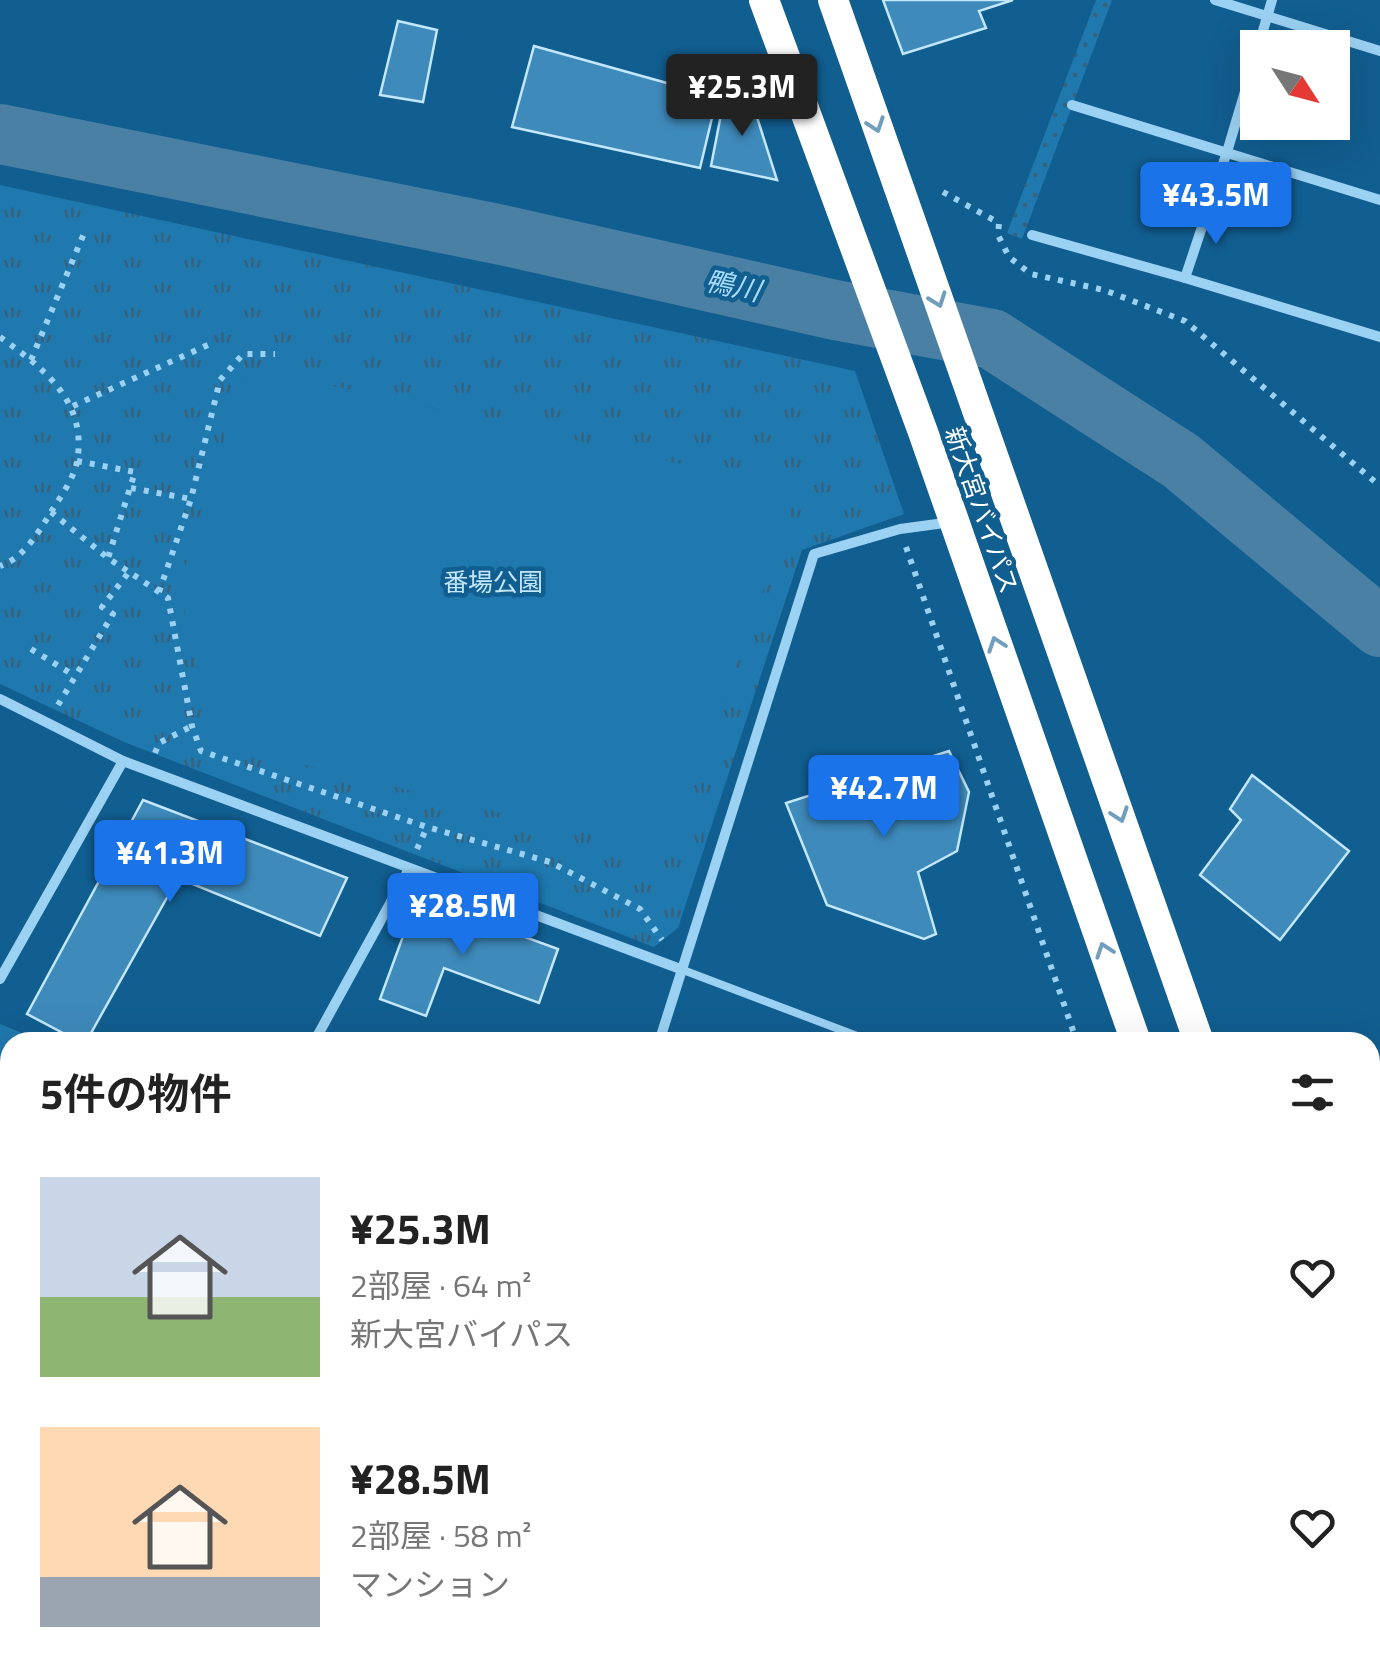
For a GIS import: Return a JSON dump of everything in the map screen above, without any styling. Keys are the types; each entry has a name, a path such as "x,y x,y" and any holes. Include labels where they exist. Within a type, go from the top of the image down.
{"highway":[{"name":"新大宮バイパス","path":"764,0 923,432 1132,1032"},
{"name":"新大宮バイパス","path":"833,0 1196,1032"}],"street":[{"path":"1214,0 1380,51"},
{"path":"1263,30 1272,0"},
{"path":"1072,105 1380,200"},
{"path":"1184,278 1240,110"},
{"path":"1032,235 1380,336"},
{"path":"662,1032 814,554 900,529 954,522"},
{"path":"0,699 123,760 683,970"},
{"path":"0,979 123,760"},
{"path":"319,1032 409,869"}],"lane":[{"path":"683,970 847,1032"}],"path":[{"path":"943,192 1000,223 998,235 1008,257 1031,274 1104,290 1184,320 1380,486"},
{"path":"31,360 86,231"},
{"path":"0,337 52,378 72,406 77,461 35,537 10,563 0,566"},
{"path":"72,406 210,344"},
{"path":"159,592 192,499 220,380 244,354 275,354"},
{"path":"77,461 135,472 108,558"},
{"path":"130,488 192,499"},
{"path":"51,512 108,558 168,598 192,726 201,752 426,827 550,862 640,909 683,970"},
{"path":"900,529 1074,1032"},
{"path":"48,722 113,614 102,607 129,572"},
{"path":"31,648 75,676"},
{"path":"150,770 159,743 192,726"}],"green space":[{"path":"1096,0 1112,0 1022,239 1007,233"},
{"name":"番場公園","path":"0,185 855,371 904,514 802,550 678,928 654,947 124,742 0,684"},
{"path":"248,367 798,490 670,854 215,743 179,586"},
{"path":"0,1024 20,1032 0,1032"}],"building":[{"path":"883,0 1013,0 979,11 986,28 903,54"},
{"path":"398,21 437,30 423,102 380,95"},
{"path":"534,46 717,97 700,168 512,127"},
{"path":"748,89 777,180 711,166 724,99"},
{"path":"949,751 969,792 957,851 918,872 936,934 924,939 827,905 786,803"},
{"path":"1252,775 1349,851 1280,940 1200,875 1241,820 1230,809"},
{"path":"143,800 347,878 320,936 178,878 92,1032 61,1032 27,1014"},
{"path":"417,898 558,949 539,1003 444,968 426,1016 380,999"}],"waterway":[{"name":"鴨川","path":"0,134 502,235 835,310 992,339 1181,461 1380,627"}]}
